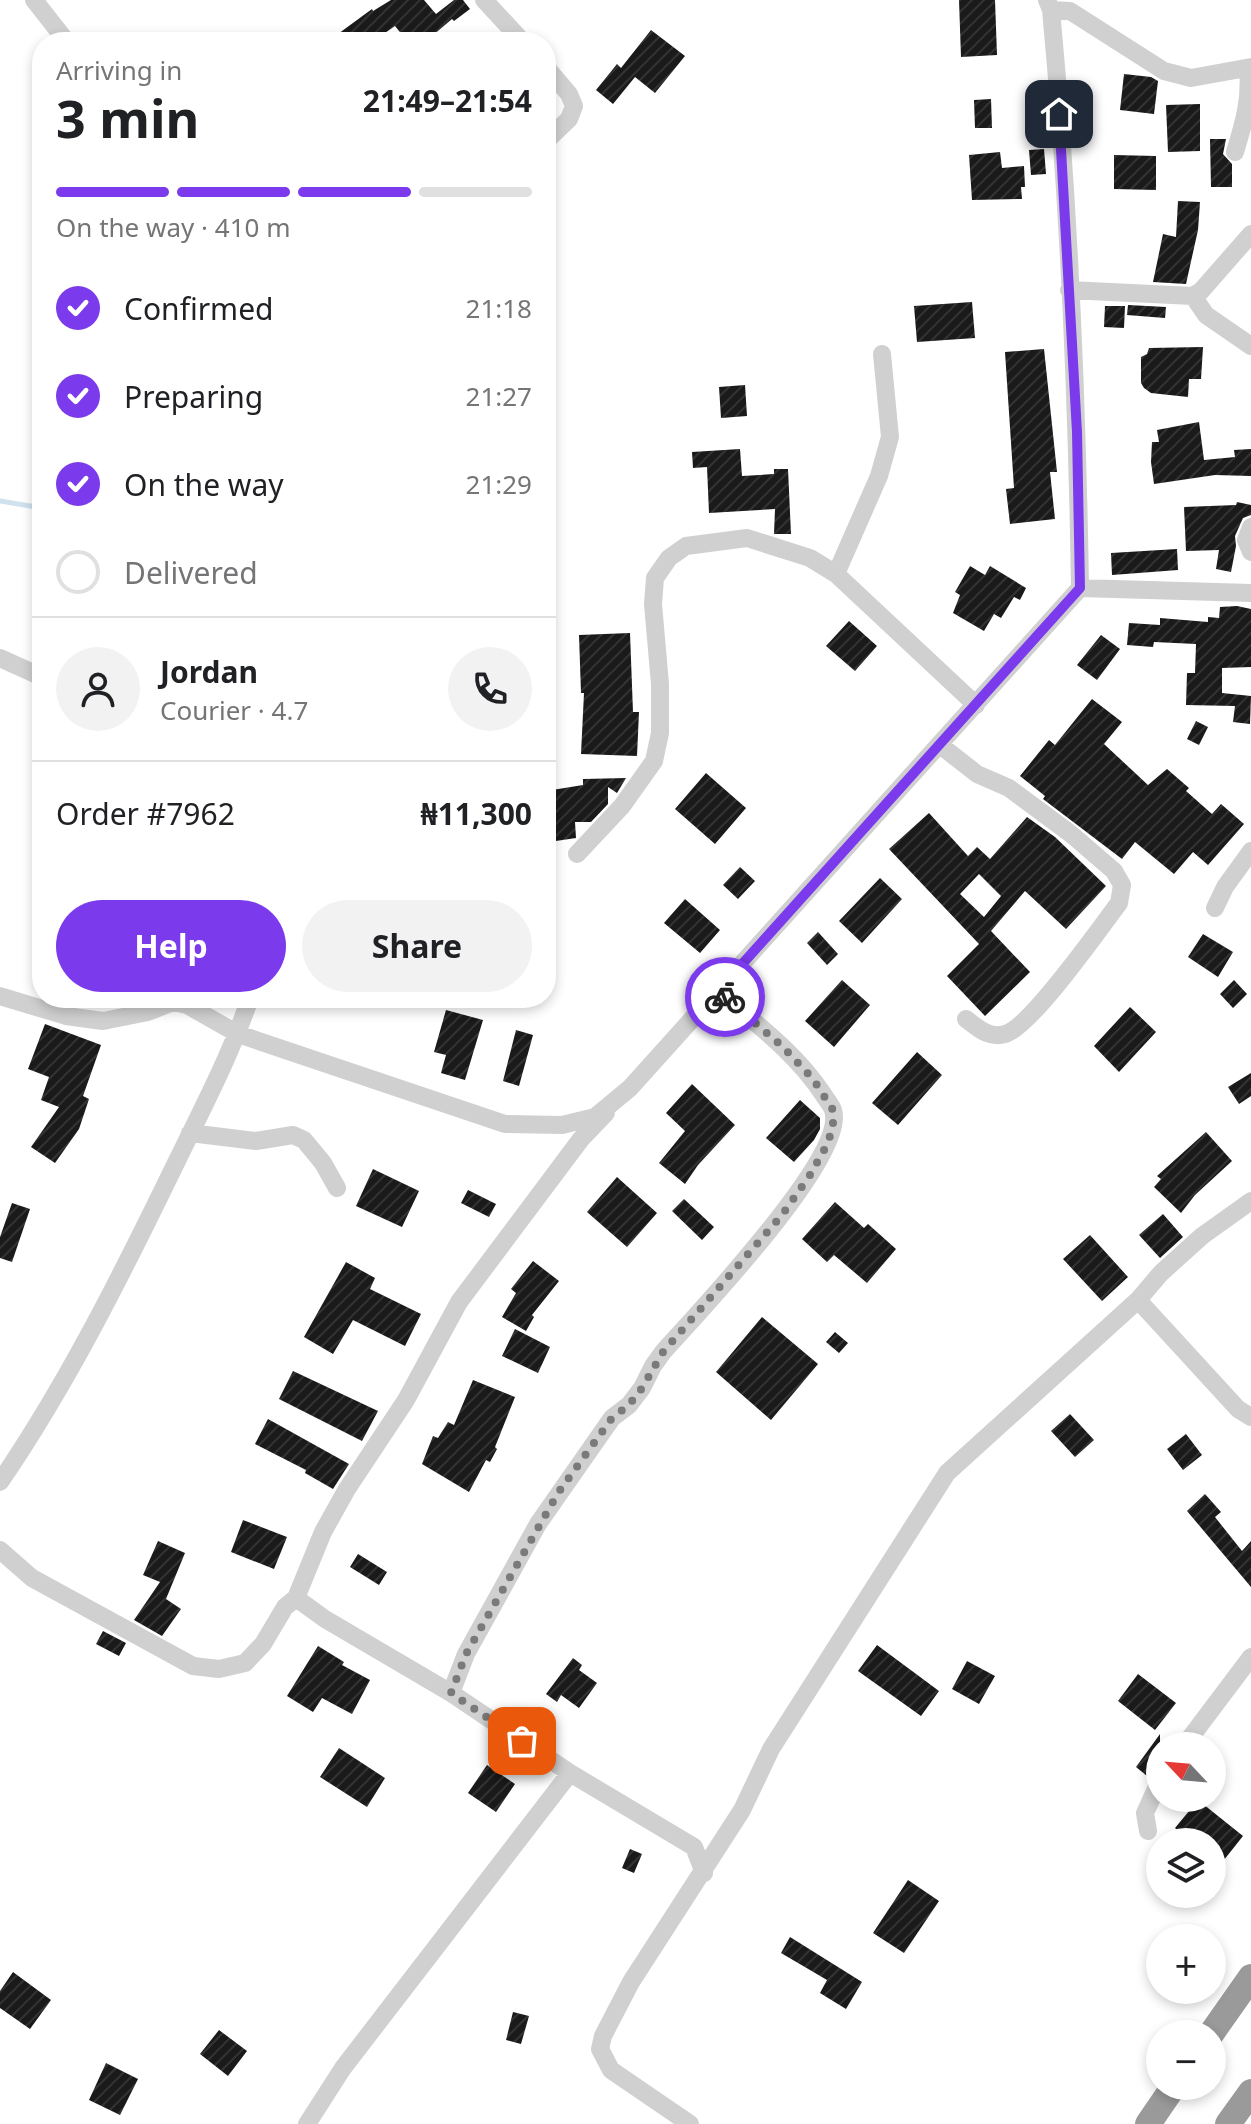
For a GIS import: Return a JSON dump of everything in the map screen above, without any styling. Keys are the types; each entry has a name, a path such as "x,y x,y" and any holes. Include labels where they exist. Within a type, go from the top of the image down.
{"highway":[{"path":"1221,2020 1251,1977"},
{"path":"1228,2124 1251,2092"},
{"path":"1148,2124 1164,2100"}],"street":[{"path":"34,0 59,32"},
{"path":"484,0 514,32"},
{"path":"0,1550 32,1578 193,1666 219,1669 245,1663 263,1644 285,1607 296,1598 323,1532 347,1489 406,1400 459,1302 581,1139 1080,588 1077,432 1058,84 1049,5 1070,11 1164,71 1191,78 1249,68 1246,117 1235,152"},
{"path":"556,79 569,94 574,106 569,119 556,131"},
{"path":"1069,290 1193,296 1201,291 1251,234"},
{"path":"1193,296 1206,315 1251,346"},
{"path":"836,574 879,476 890,437 882,354"},
{"path":"1251,527 1246,540 1251,552"},
{"path":"577,854 622,806 654,761 660,733 660,684 653,604 655,578 669,558 686,546 747,538 810,558 836,574 976,705"},
{"path":"1080,588 1251,593"},
{"path":"0,658 32,672"},
{"path":"940,745 977,774 1009,788 1071,834 1114,871 1122,885 1119,903 1027,1019 1006,1034 986,1034 966,1019"},
{"path":"1215,908 1225,887 1251,851"},
{"path":"451,1693 466,1654 558,1493 612,1418 629,1405 642,1388 663,1352 782,1215 828,1143 833,1110 813,1079 782,1046 718,991"},
{"path":"0,996 32,1006"},
{"path":"40,1008 66,1016 103,1021 135,1008"},
{"path":"192,1008 238,1034 505,1124 562,1125 595,1117 630,1088"},
{"path":"0,1482 7,1461 69,1371 141,1236 238,1034 247,1008"},
{"path":"190,1133 256,1141 293,1135 304,1140 323,1163 337,1188"},
{"path":"690,2124 611,2070 600,2049 603,2036 631,1982 742,1810 771,1749 947,1473 1138,1300 1161,1273 1202,1236 1251,1201"},
{"path":"1138,1300 1238,1409 1251,1417"},
{"path":"296,1598 325,1619 451,1693 570,1773 694,1847 704,1873"},
{"path":"1195,1732 1251,1657"},
{"path":"307,2124 343,2068 570,1773"},
{"path":"694,1847 721,1842"}],"building":[{"path":"391,0 424,0 436,14 454,0 463,0 470,9 437,32 400,32 395,26 386,32 341,32"},
{"path":"959,0 995,0 997,55 961,57"},
{"path":"651,30 685,56 655,93 635,77 613,104 596,90 617,64 621,68"},
{"path":"1124,74 1151,77 1158,81 1154,114 1120,110"},
{"path":"991,99 992,128 975,128 974,100"},
{"path":"1200,104 1200,151 1168,152 1166,105"},
{"path":"1210,139 1226,139 1223,154 1232,164 1232,187 1211,187"},
{"path":"1044,149 1046,174 1031,175 1029,150"},
{"path":"1000,152 1002,168 1024,166 1022,199 972,200 969,155"},
{"path":"1114,155 1156,156 1156,190 1114,189"},
{"path":"1178,201 1200,202 1198,230 1186,284 1153,282 1163,234 1176,237"},
{"path":"972,302 975,338 917,342 914,306"},
{"path":"1128,305 1166,307 1165,318 1127,315"},
{"path":"1105,306 1125,306 1124,328 1104,327"},
{"path":"1203,347 1201,379 1189,379 1188,397 1151,393 1144,388 1141,383 1141,357 1147,354 1149,348"},
{"path":"1044,349 1057,472 1050,472 1055,519 1010,524 1006,489 1014,488 1005,352"},
{"path":"745,385 747,416 721,418 719,387"},
{"path":"1199,422 1204,460 1235,457 1234,450 1251,449 1251,476 1215,475 1154,484 1152,442 1159,442 1157,430"},
{"path":"740,449 742,476 774,474 774,469 788,469 791,534 774,534 775,509 709,513 707,467 693,468 692,452"},
{"path":"1237,502 1251,505 1251,515 1243,518 1235,536 1231,572 1216,569 1219,550 1186,551 1184,507 1236,505"},
{"path":"1177,549 1178,570 1112,575 1111,553"},
{"path":"970,566 985,575 990,566 1026,588 1020,600 1014,597 1001,618 994,614 984,631 953,613 960,595 955,592"},
{"path":"1220,607 1251,609 1251,667 1222,668 1222,693 1251,696 1250,724 1233,722 1235,706 1186,705 1187,673 1195,673 1196,644 1154,642 1153,647 1127,645 1129,623 1160,625 1160,618 1208,622 1208,617 1219,618"},
{"path":"849,621 877,646 855,671 826,646"},
{"path":"630,633 633,712 639,712 637,756 581,754 584,693 581,693 579,635"},
{"path":"1101,635 1120,649 1097,680 1077,665"},
{"path":"1092,699 1122,722 1104,744 1148,785 1167,769 1212,814 1221,804 1244,824 1208,865 1193,852 1174,874 1135,842 1122,859 1043,799 1045,796 1020,776 1049,740 1055,745"},
{"path":"1196,721 1208,727 1199,745 1187,739"},
{"path":"706,773 746,808 715,844 675,809"},
{"path":"626,778 617,793 608,787 608,804 591,822 575,822 576,838 556,841 556,789 583,785 583,779"},
{"path":"929,813 968,856 977,847 990,859 1027,817 1055,837 1106,886 1066,929 1025,891 991,931 1030,972 985,1016 947,976 979,944 889,849","holes":["979,874 1001,896 984,917 960,894"]},
{"path":"740,867 755,881 738,899 723,885"},
{"path":"880,878 902,899 862,943 839,921"},
{"path":"685,899 720,930 700,953 664,923"},
{"path":"818,932 838,954 827,965 807,943"},
{"path":"1203,934 1233,952 1218,977 1188,957"},
{"path":"842,980 870,1005 834,1047 805,1021"},
{"path":"1234,980 1247,994 1233,1008 1220,994"},
{"path":"1130,1007 1156,1032 1119,1072 1094,1046"},
{"path":"446,1010 483,1020 465,1080 441,1073 446,1055 434,1052"},
{"path":"45,1024 101,1045 83,1096 89,1099 79,1129 55,1163 31,1147 59,1107 41,1100 49,1077 28,1069"},
{"path":"516,1030 533,1035 519,1086 503,1081"},
{"path":"917,1052 942,1075 898,1125 872,1103"},
{"path":"1251,1073 1251,1096 1239,1104 1228,1087"},
{"path":"692,1084 735,1125 685,1184 659,1163 685,1131 666,1113"},
{"path":"800,1100 820,1118 820,1129 794,1162 766,1138"},
{"path":"1206,1132 1232,1161 1195,1195 1181,1213 1154,1187 1161,1179 1157,1176"},
{"path":"373,1169 419,1191 402,1227 356,1206"},
{"path":"617,1177 657,1213 627,1247 587,1212"},
{"path":"468,1190 496,1204 489,1217 461,1203"},
{"path":"684,1199 714,1227 702,1240 672,1211"},
{"path":"835,1202 864,1228 868,1224 896,1249 867,1283 834,1255 827,1262 802,1239"},
{"path":"12,1203 30,1209 12,1262 0,1258 0,1237"},
{"path":"1163,1214 1183,1237 1160,1258 1139,1235"},
{"path":"1090,1235 1128,1277 1102,1301 1063,1259"},
{"path":"533,1261 559,1281 532,1315 534,1317 526,1331 502,1317 516,1293 511,1289"},
{"path":"346,1262 375,1278 370,1289 421,1314 405,1346 353,1320 333,1354 304,1337"},
{"path":"762,1317 818,1364 771,1420 716,1372"},
{"path":"515,1329 550,1347 538,1373 502,1356"},
{"path":"835,1332 848,1343 839,1353 826,1342"},
{"path":"293,1371 378,1411 362,1441 279,1399"},
{"path":"473,1380 515,1397 495,1447 497,1449 490,1462 486,1460 469,1492 422,1464 433,1436 438,1438 448,1422 454,1425"},
{"path":"1070,1414 1094,1440 1075,1457 1051,1431"},
{"path":"268,1419 349,1464 333,1489 305,1473 306,1470 255,1444"},
{"path":"1186,1434 1202,1455 1183,1470 1167,1449"},
{"path":"1205,1494 1221,1512 1215,1517 1242,1551 1251,1541 1251,1587 1187,1511"},
{"path":"243,1520 287,1537 274,1569 231,1552"},
{"path":"158,1541 185,1553 166,1599 181,1609 162,1636 134,1620 160,1582 143,1575"},
{"path":"358,1554 387,1572 379,1585 350,1567"},
{"path":"103,1631 126,1643 119,1656 96,1644"},
{"path":"877,1645 939,1691 921,1716 858,1671"},
{"path":"318,1646 344,1662 342,1665 370,1680 352,1714 322,1698 313,1712 287,1696"},
{"path":"573,1658 582,1665 579,1670 597,1683 579,1708 561,1695 557,1702 546,1694"},
{"path":"967,1661 995,1676 979,1704 952,1689"},
{"path":"1138,1674 1176,1703 1155,1730 1118,1701"},
{"path":"339,1748 385,1778 367,1807 320,1777"},
{"path":"1146,1753 1146,1775 1136,1767"},
{"path":"487,1765 515,1784 496,1812 468,1793"},
{"path":"1188,1812 1213,1812 1243,1836 1226,1857 1226,1828 1175,1828"},
{"path":"630,1849 642,1854 634,1873 622,1868"},
{"path":"908,1880 939,1901 904,1953 873,1933"},
{"path":"790,1937 862,1982 846,2009 820,1993 827,1980 781,1953"},
{"path":"13,1972 51,2000 30,2029 0,2008 0,1991"},
{"path":"513,2012 529,2016 521,2044 506,2040"},
{"path":"219,2030 247,2051 228,2076 200,2054"},
{"path":"106,2063 138,2079 120,2115 89,2100"}],"waterway":[{"path":"0,501 32,506"}],"way so far":[{"path":"522,1741 451,1693 466,1654 558,1493 612,1418 629,1405 642,1388 663,1352 782,1215 810,1175 828,1143 833,1125 833,1110 813,1079 782,1046 725,997"}],"route":[{"path":"725,997 718,991 1080,588 1077,432 1059,114"}]}
